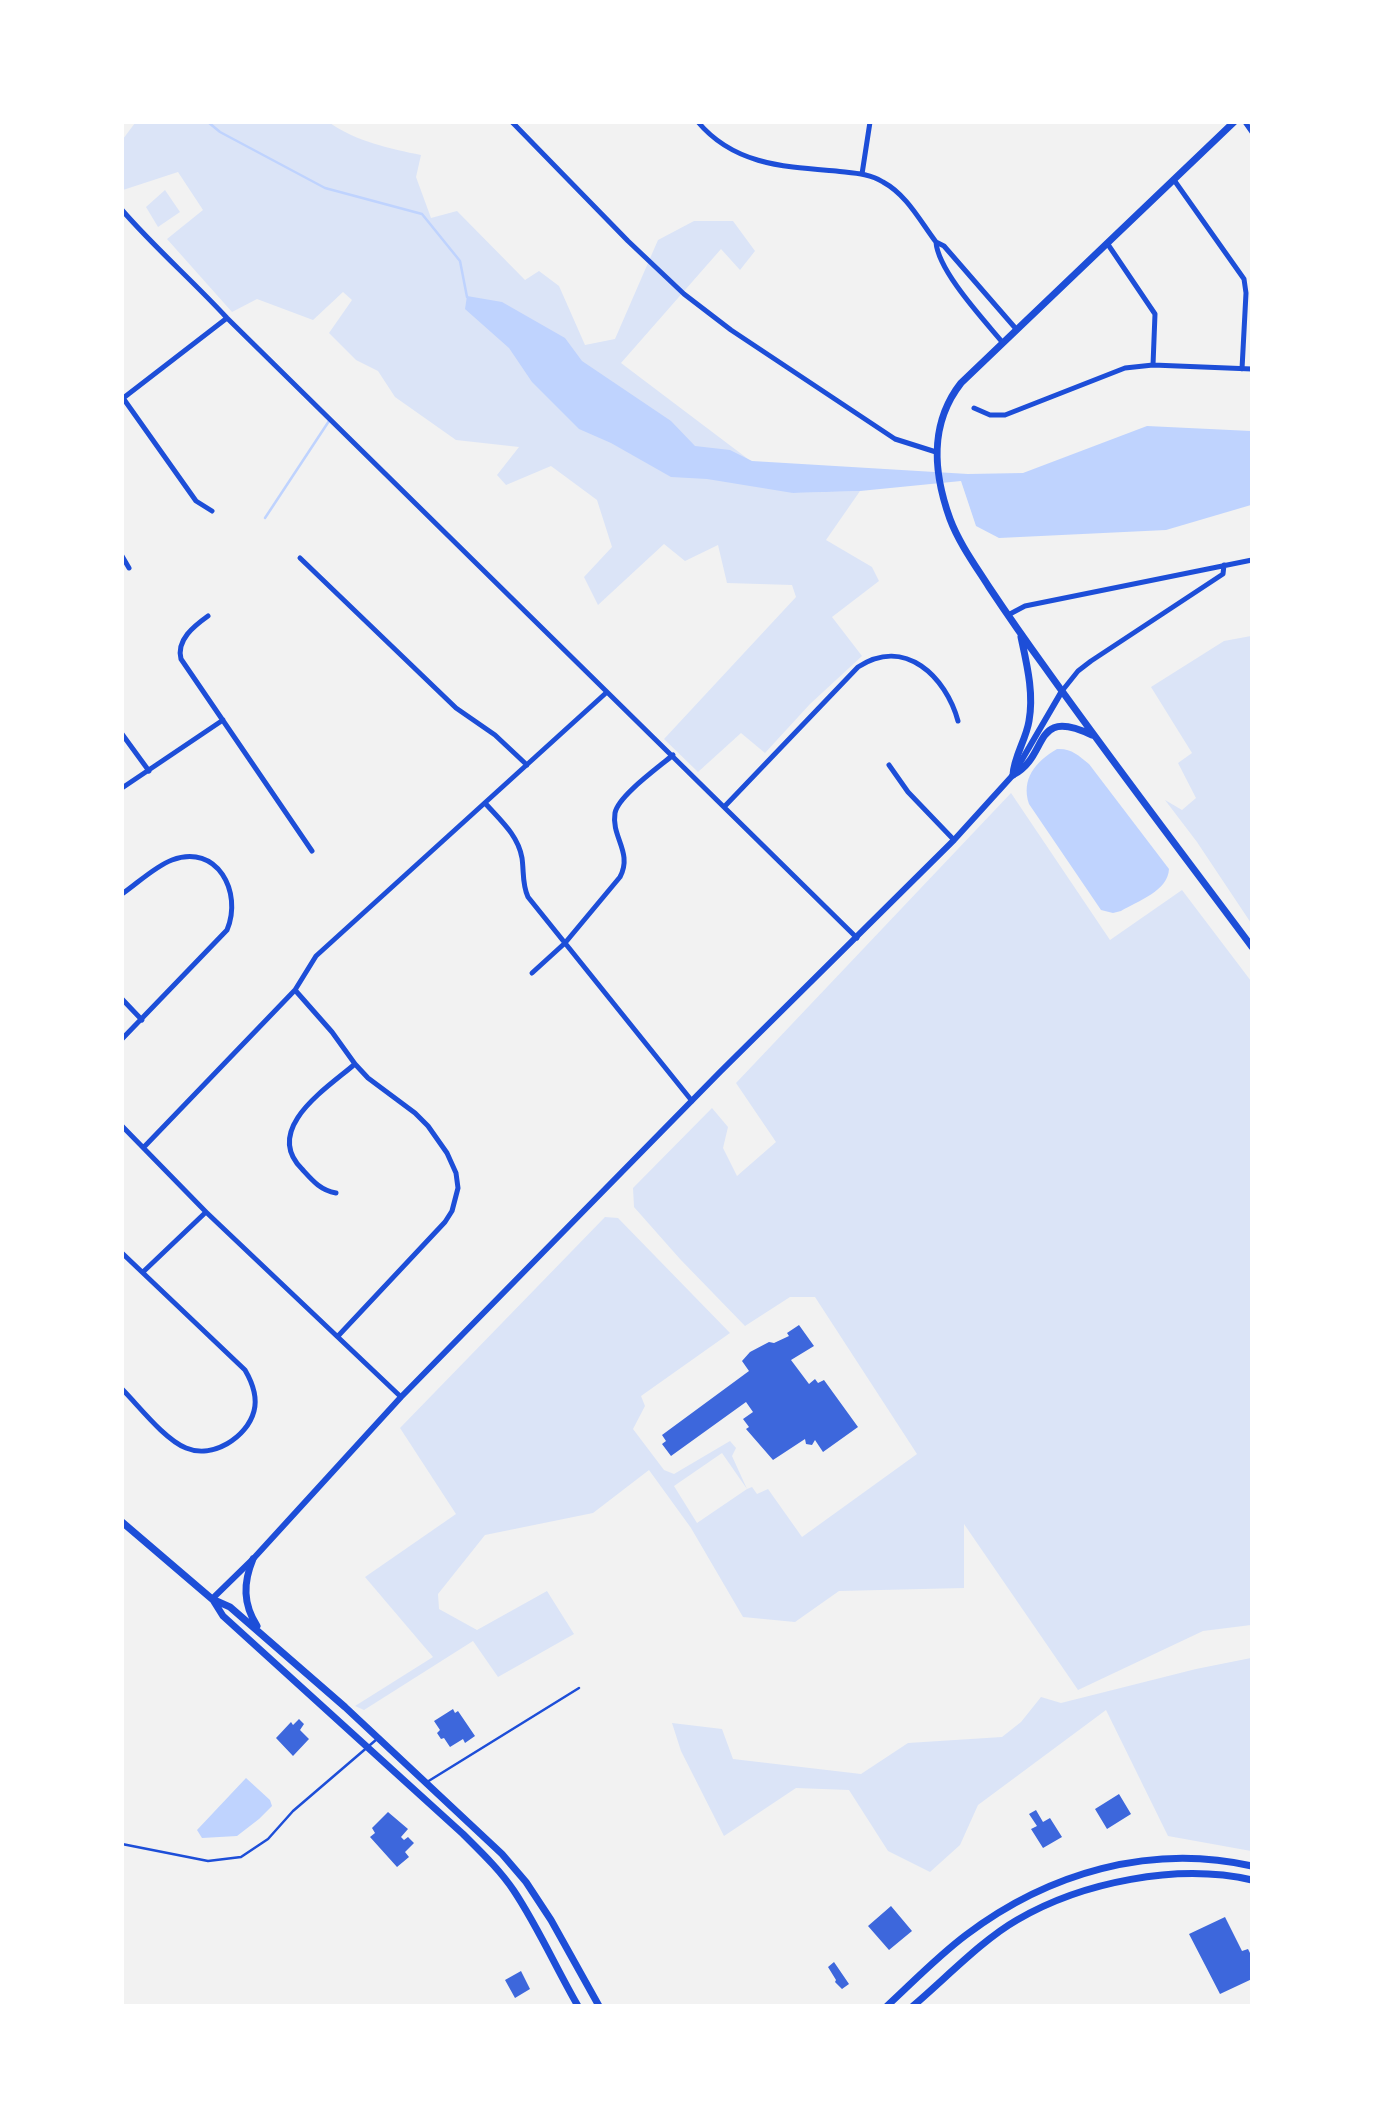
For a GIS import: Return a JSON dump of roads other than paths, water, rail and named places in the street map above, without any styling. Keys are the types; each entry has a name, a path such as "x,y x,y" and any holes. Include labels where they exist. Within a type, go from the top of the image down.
{"main road":[{"path":"1234,122 974,370 953,394 940,422 936,452 940,485 960,541 1020,633 1251,947"},
{"path":"1013,775 1030,720 1031,700 1020,633"},
{"path":"1013,775 1021,771 1041,740 1057,726 1079,729 1095,736"},
{"path":"122,1522 212,1599 223,1616 488,1859 524,1908 578,2006"},
{"path":"253,1559 247,1574 245,1594 250,1615 261,1633"},
{"path":"212,1599 230,1607 261,1633 379,1737 477,1829 526,1882 551,1920 599,2006"},
{"path":"887,2006 965,1936 1039,1889 1100,1869 1147,1860 1187,1857 1251,1866"},
{"path":"913,2006 1016,1920 1053,1902 1100,1886 1135,1878 1207,1874 1251,1880"}],"street":[{"path":"512,122 628,241 684,294 724,325 895,439 936,452"},
{"path":"698,122 719,142 756,161 777,166 862,174 882,180 900,193 936,242 944,246 957,260 1017,330"},
{"path":"862,174 870,122"},
{"path":"1245,122 1251,132"},
{"path":"1174,180 1244,279 1246,293 1242,369"},
{"path":"122,210 151,244 196,285 857,938"},
{"path":"936,242 945,268 1003,343"},
{"path":"1107,243 1155,314 1153,365"},
{"path":"945,268 957,260"},
{"path":"1244,279 1251,279"},
{"path":"975,309 988,298"},
{"path":"212,510 196,501 123,399 227,318"},
{"path":"974,408 990,415 1005,415 1125,368 1153,365 1251,369"},
{"path":"122,556 129,568"},
{"path":"300,558 456,708 495,734 527,765"},
{"path":"1008,615 1025,606 1251,559"},
{"path":"212,1599 253,1559 401,1397 954,840 1013,775 1062,691 1078,671 1223,574 1224,565"},
{"path":"208,616 192,628 181,644 179,652 184,665 312,851"},
{"path":"725,806 858,667 866,662 893,657 913,661 923,667 947,693 958,721"},
{"path":"144,1147 295,990 316,956 607,692"},
{"path":"122,788 223,720"},
{"path":"122,734 149,771"},
{"path":"532,973 565,943 620,877 625,867 625,858 615,822 615,811 621,801 673,755"},
{"path":"889,765 908,792 954,840"},
{"path":"485,803 512,833 519,845 528,897 692,1101"},
{"path":"122,894 171,860 200,858 218,870 232,892 233,904 227,930 122,1039"},
{"path":"295,990 332,1032 355,1064 428,1126 447,1153 456,1173 458,1188 452,1211 445,1222 339,1335"},
{"path":"122,999 142,1020"},
{"path":"336,1194 319,1187 293,1161 289,1140 293,1125 302,1110 355,1064"},
{"path":"122,1126 206,1212 339,1335 401,1397"},
{"path":"143,1272 206,1212"},
{"path":"122,1253 245,1370 252,1381 255,1410 249,1424 230,1442 218,1449 194,1451 171,1439 122,1389"}],"lane":[{"path":"427,1782 579,1688"},
{"path":"122,1844 208,1861 241,1857 268,1839 293,1811 379,1737"}],"water":[{"path":"467,296 502,302 565,338 582,361 671,421 695,446 730,450 752,461 968,474 1023,473 1147,426 1251,431 1251,505 1166,530 999,538 976,526 961,481 860,491 793,493 707,479 671,477 611,443 579,429 532,382 509,348 465,309"},
{"path":"1057,749 1070,751 1089,764 1169,869 1167,877 1158,889 1121,911 1113,913 1101,910 1029,804 1027,787 1032,772"},
{"path":"246,1778 270,1800 272,1806 237,1836 202,1838 197,1830"}],"waterway":[{"path":"208,122 220,132 325,188 422,214 460,261 467,297"},
{"path":"265,518 329,421"}]}
